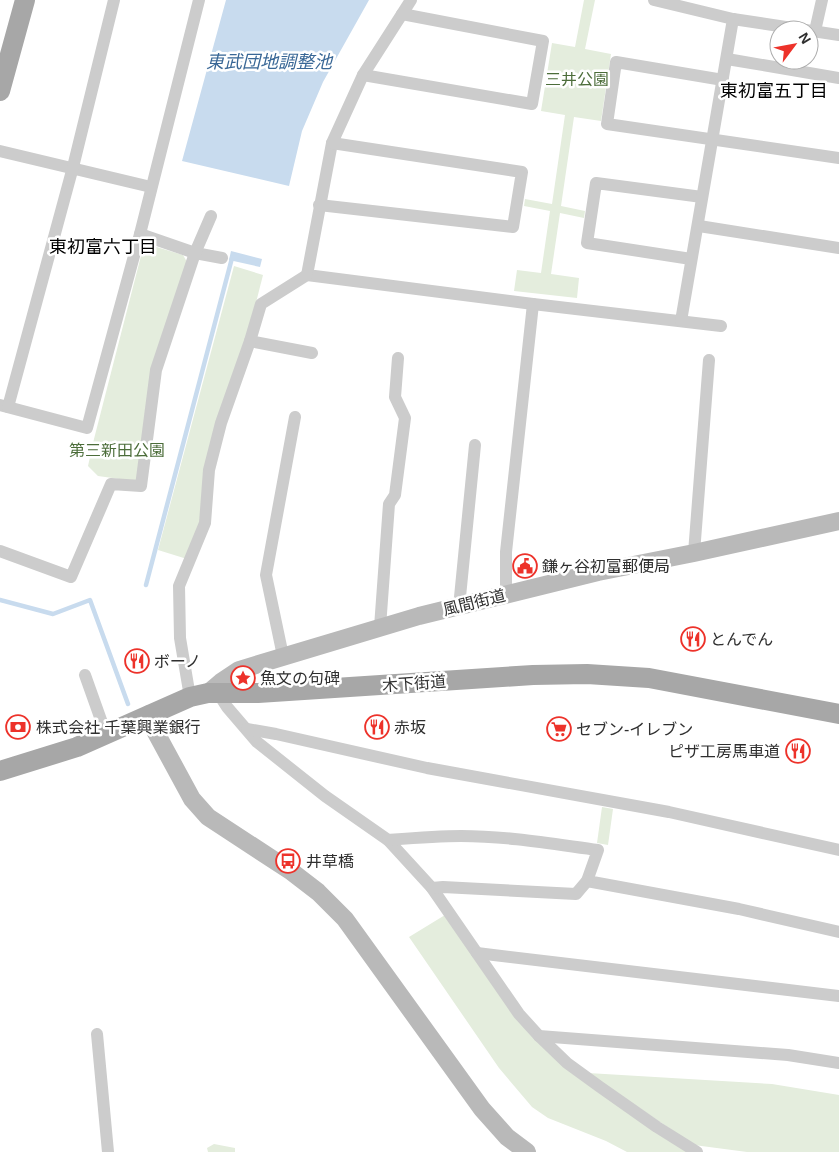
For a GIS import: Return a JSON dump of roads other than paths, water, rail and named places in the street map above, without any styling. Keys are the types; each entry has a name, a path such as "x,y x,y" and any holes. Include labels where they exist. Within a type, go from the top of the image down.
{"main road":[{"path":"0,91 24,0"},
{"name":"木下街道","path":"0,771 76,747 149,714 205,694 258,694 533,675 587,674 649,678 702,686 839,714"}],"street":[{"path":"114,0 73,167 4,406 87,428 140,234 199,0"},
{"path":"307,275 332,143 363,75 411,0"},
{"path":"654,0 734,19 769,24"},
{"path":"817,20 822,0"},
{"path":"363,75 532,104 543,41 402,14"},
{"path":"681,321 734,19"},
{"path":"819,32 839,35"},
{"path":"726,59 839,78"},
{"path":"723,80 616,62 607,124 839,158"},
{"path":"320,205 513,227 522,172 332,143"},
{"path":"0,150 151,187"},
{"path":"691,259 586,243 596,183 702,197"},
{"path":"0,551 71,577 110,484 141,486 156,370 195,253 211,216"},
{"path":"699,226 839,248"},
{"path":"140,234 195,253 222,258"},
{"path":"697,1152 657,1127 567,1063 519,1014 432,888 388,840 317,790 257,742 227,706 205,694 180,638 179,586 205,523 209,470 216,442 250,341 260,304 307,275 721,326"},
{"path":"506,594 506,552 533,304"},
{"path":"250,341 312,353"},
{"path":"380,627 389,504 396,495 405,418 395,397 398,358"},
{"path":"694,553 709,360"},
{"path":"283,656 266,575 295,417"},
{"path":"459,607 475,445"},
{"name":"風間街道","path":"205,694 239,670 380,627 598,572 839,521"},
{"path":"85,675 106,734"},
{"path":"149,714 154,729 192,799 208,817 292,872 318,892 346,919 482,1109 507,1137 527,1152"},
{"path":"247,729 293,737 427,768 669,812 839,850"},
{"path":"388,840 414,837 462,836 542,842 598,850 587,881 576,894 432,888"},
{"path":"587,881 739,909 839,932"},
{"path":"477,953 839,996"},
{"path":"97,1034 108,1152"},
{"path":"539,1036 788,1055 839,1062"}],"water":[{"name":"東武団地調整池","path":"226,0 369,0 323,82 302,131 289,186 182,161"},
{"path":"231,251 262,259 260,267 229,260"}],"waterway":[{"path":"146,585 232,258"},
{"path":"0,600 53,614 90,600 128,704"}],"place":[{"name":"鎌ヶ谷初富郵便局","path":"525,566"},
{"name":"とんでん","path":"693,639"},
{"name":"ボーノ","path":"137,661"},
{"name":"魚文の句碑","path":"243,678"},
{"name":"株式会社 千葉興業銀行","path":"18,727"},
{"name":"赤坂","path":"377,727"},
{"name":"セブン-イレブン","path":"559,729"},
{"name":"ピザ工房馬車道","path":"798,751"},
{"name":"井草橋","path":"288,861"}],"district":[{"name":"東初富五丁目","path":"774,91"},
{"name":"東初富六丁目","path":"103,247"}],"park label":[{"name":"三井公園","path":"577,79"},
{"name":"第三新田公園","path":"117,450"}]}
